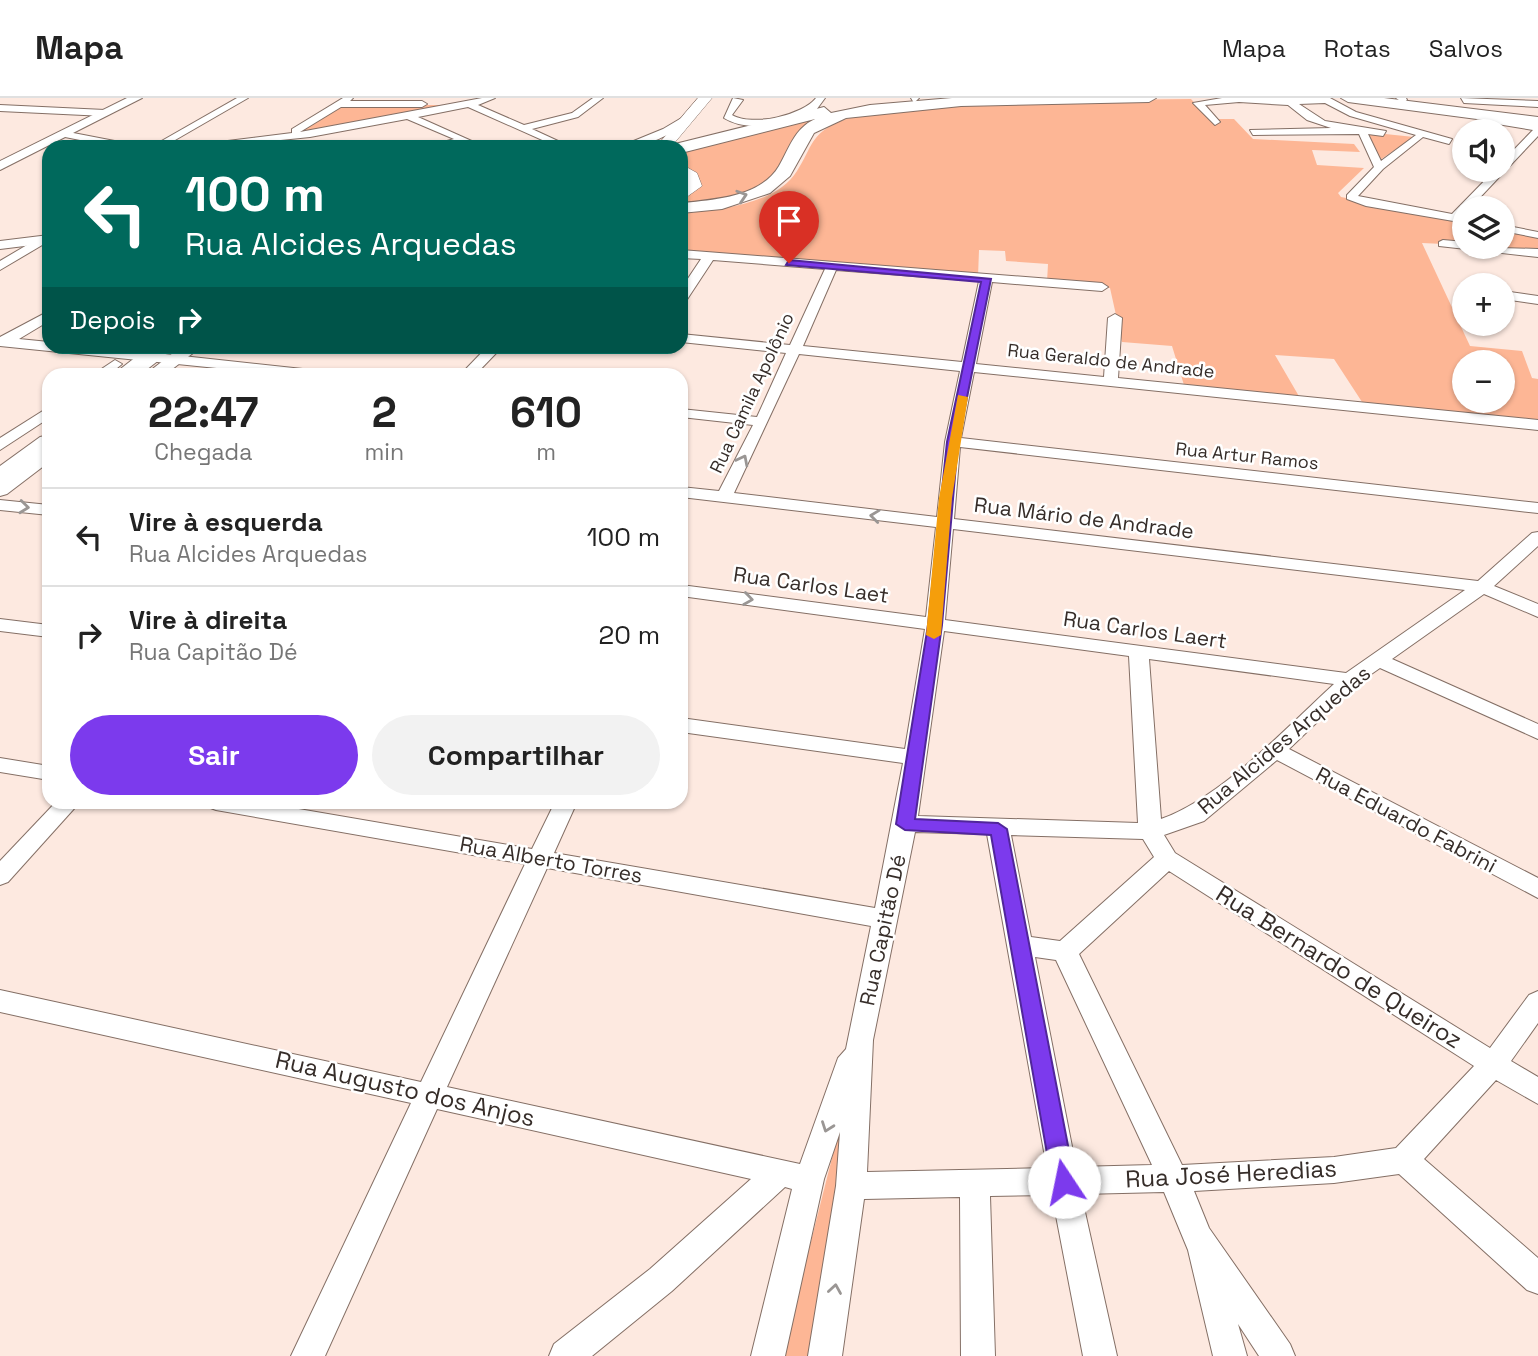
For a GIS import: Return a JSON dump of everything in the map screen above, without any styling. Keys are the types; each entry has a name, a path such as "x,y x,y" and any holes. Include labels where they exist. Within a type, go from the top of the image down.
{"main road":[{"path":"669,140 705,98"},
{"path":"688,141 719,98"},
{"path":"688,146 810,112 915,99 950,98"},
{"path":"688,207 720,203 760,190 783,173 782,156 802,134 823,120 858,112 961,101 1149,98"},
{"path":"1348,98 1537,111"},
{"path":"1383,98 1537,111"},
{"path":"688,147 751,146"},
{"path":"688,174 694,186 688,191"},
{"path":"129,368 163,360"},
{"path":"0,461 42,432"},
{"path":"0,478 42,448"}],"street":[{"path":"51,140 135,98"},
{"path":"169,140 244,98"},
{"path":"250,140 409,116 491,98"},
{"path":"523,128 575,115 599,98"},
{"path":"737,98 739,100 727,116 736,121 767,121 810,112 821,98"},
{"path":"1215,122 1198,103 1238,98 1292,102 1327,100 1353,114 1453,142 1362,131 1253,132"},
{"path":"1464,100 1537,111"},
{"path":"288,136 344,101 472,104 550,140"},
{"path":"1292,102 1306,118 1362,131"},
{"path":"2,109 105,113"},
{"path":"409,116 464,140"},
{"path":"645,140 667,132 690,116"},
{"path":"1515,125 1538,129 1523,153 1515,159"},
{"path":"1362,131 1379,167"},
{"path":"63,134 94,140"},
{"path":"1418,137 1379,167 1352,194 1353,199 1452,218"},
{"path":"0,166 42,145"},
{"path":"1515,152 1523,153"},
{"path":"1479,196 1491,182"},
{"path":"1515,230 1538,235"},
{"path":"0,244 42,241"},
{"path":"0,251 42,242"},
{"path":"0,266 42,243"},
{"path":"1443,244 1452,245"},
{"path":"1515,251 1538,253"},
{"path":"688,255 1102,287"},
{"path":"688,288 709,257"},
{"name":"Rua Camila Apolônio","path":"724,497 762,422 832,266"},
{"name":"Rua Capitão Dé","path":"768,1356 809,1179 860,1040 886,919 916,758 935,625 942,525 953,442 986,279"},
{"path":"1515,297 1538,300"},
{"path":"1111,380 1115,318"},
{"path":"2,343 42,319"},
{"name":"Rua Geraldo de Andrade","path":"688,339 1538,425"},
{"path":"2,343 42,347"},
{"path":"106,354 248,368"},
{"path":"474,368 488,354"},
{"path":"688,415 762,422"},
{"path":"0,446 42,416"},
{"name":"Rua Artur Ramos","path":"953,442 1538,508"},
{"path":"0,490 42,458"},
{"name":"Rua Mário de Andrade","path":"688,493 1482,587 1538,611"},
{"path":"0,505 42,509"},
{"name":"Rua Alcides Arquedas","path":"905,824 998,829 1150,831 1196,815 1275,750 1350,680 1482,587 1538,537"},
{"name":"Rua Carlos Laet","path":"688,591 935,625"},
{"path":"0,625 42,630"},
{"name":"Rua Carlos Laert","path":"935,625 1350,680"},
{"path":"1139,653 1150,831"},
{"path":"1380,661 1538,732"},
{"path":"688,726 916,758"},
{"name":"Rua Eduardo Fabrini","path":"1275,750 1538,890"},
{"path":"0,765 42,772"},
{"path":"0,876 62,809"},
{"name":"Rua Alberto Torres","path":"256,809 886,919"},
{"path":"308,1356 563,809"},
{"path":"998,829 1064,1182 1100,1356"},
{"name":"Rua Bernardo de Queiroz","path":"1150,831 1167,859 1538,1092"},
{"path":"1065,952 1167,859"},
{"path":"1019,945 1065,952"},
{"path":"1065,952 1174,1180 1198,1238 1230,1356"},
{"name":"Rua Augusto dos Anjos","path":"0,1001 809,1179"},
{"path":"1538,1002 1494,1064 1404,1160 1538,1279"},
{"name":"Rua Capitão Dé","path":"825,1356 851,1186 860,1040"},
{"name":"Rua José Heredias","path":"851,1186 1174,1180 1334,1170 1404,1160"},
{"path":"566,1356 661,1280 778,1174"},
{"path":"975,1184 978,1356"},
{"path":"1198,1238 1278,1356"}],"shaded area":[{"path":"1191,99 1209,119 1234,119 1253,139 1354,144 1360,152 1312,150 1317,165 1364,168 1338,193 1341,197 1452,218 1452,244 1422,243 1452,307 1452,336 1465,336 1470,346 1512,350 1452,350 1452,413 1515,413 1515,350 1522,351 1532,378 1538,379 1538,423 1364,405 1334,359 1275,355 1300,398 1184,385 1172,346 1122,342 1110,288 1047,282 1048,264 1006,261 1005,251 979,250 978,277 688,254 688,213 744,204 775,192 797,171 818,136 841,121 882,111 1011,103"},
{"path":"342,105 464,105 294,134"},
{"path":"808,115 823,120 759,190 688,206 688,146"},
{"path":"1366,132 1414,137 1377,162"},
{"path":"1515,231 1538,236 1538,251 1515,249"},
{"path":"858,1055 810,1356 782,1356"}],"slow traffic":[{"path":"934,635 942,525 962,397"}],"route":[{"path":"789,263 986,279 953,442 942,525 935,625 905,824 998,829 1064,1182"}]}
